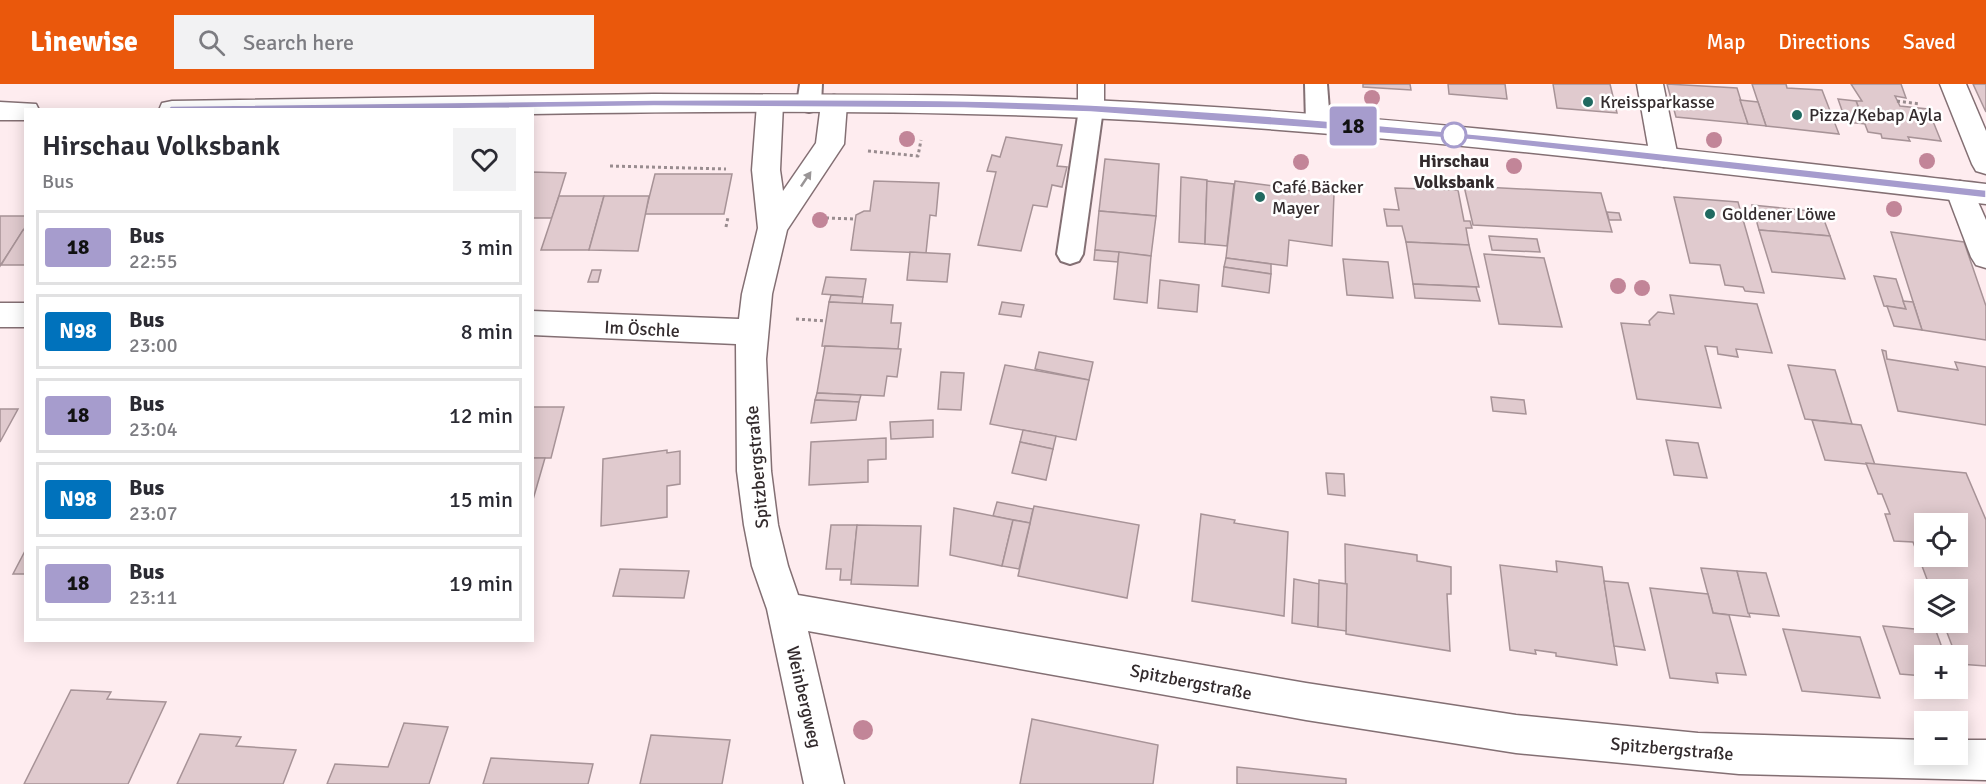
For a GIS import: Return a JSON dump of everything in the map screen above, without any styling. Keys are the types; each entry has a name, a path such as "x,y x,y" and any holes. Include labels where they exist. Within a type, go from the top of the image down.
{"street":[{"path":"1650,84 1664,157"},
{"path":"1953,84 1986,164"},
{"path":"310,108 654,103 770,104 818,98 1091,96 1318,123 1664,157 1973,193 1986,257"},
{"name":"Spitzbergstraße","path":"773,228 830,144 818,98"},
{"name":"Spitzbergstraße","path":"770,104 766,170 773,228 757,294 751,332 751,407 758,503 770,566 785,609 834,620 1212,684 1294,702 1493,731 1657,749 1752,756 1986,760"},
{"path":"0,111 24,111"},
{"path":"0,315 24,315"},
{"name":"Im Öschle","path":"534,323 751,332"},
{"name":"Weinbergweg","path":"785,609 824,784"}],"lane":[{"path":"1316,84 1318,123"},
{"path":"1070,254 1091,96"}],"path":[{"path":"830,144 879,154 918,156"},
{"path":"610,166 738,169"},
{"path":"800,319 826,321"}],"building":[{"path":"1363,84 1410,84 1411,90 1363,87"},
{"path":"1448,84 1505,84 1507,99 1449,94"},
{"path":"1553,84 1610,84 1617,113 1557,108"},
{"path":"1667,84 1737,88 1748,124 1676,117"},
{"path":"1752,84 1786,84 1787,88 1822,90 1839,134 1766,126"},
{"path":"1851,84 1901,84 1906,98 1895,96 1900,106 1928,109 1941,141 1908,137 1910,141 1882,138 1881,134 1868,132 1856,101 1862,101"},
{"path":"1973,84 1986,84 1986,112 1985,110"},
{"path":"1838,99 1856,101 1865,124 1846,122"},
{"path":"1740,100 1758,102 1766,126 1748,124"},
{"path":"1006,137 1062,145 1057,166 1067,167 1062,187 1052,185 1047,207 1033,205 1021,251 978,245 996,172 987,171 992,155 1000,157"},
{"path":"1105,159 1159,164 1156,216 1099,211"},
{"path":"534,172 566,173 552,218 534,218"},
{"path":"655,174 732,174 724,214 645,214"},
{"path":"1181,177 1207,180 1205,244 1179,242"},
{"path":"874,181 939,183 936,216 930,215 926,253 851,250 856,215 870,211"},
{"path":"1207,181 1234,184 1227,246 1205,244"},
{"path":"1235,181 1334,194 1332,246 1289,240 1287,266 1226,258"},
{"path":"1464,186 1601,193 1612,232 1473,225"},
{"path":"1395,188 1458,190 1464,221 1470,221 1472,228 1466,228 1469,245 1406,242 1402,226 1387,226 1384,209 1399,210"},
{"path":"559,196 604,196 589,250 541,250"},
{"path":"604,196 649,196 638,251 589,250"},
{"path":"1674,197 1738,202 1764,293 1745,291 1743,287 1725,285 1720,265 1690,263"},
{"path":"1752,205 1821,212 1830,236 1759,230"},
{"path":"1099,211 1156,216 1151,256 1095,250"},
{"path":"1607,212 1619,213 1621,220 1609,220"},
{"path":"0,216 24,216 24,229 0,266"},
{"path":"23,230 24,230 24,265 1,265"},
{"path":"1759,230 1830,236 1845,279 1772,272"},
{"path":"1891,232 1964,242 1986,306 1986,340 1922,330"},
{"path":"1489,236 1537,239 1540,252 1492,250"},
{"path":"1406,242 1469,245 1479,287 1413,284"},
{"path":"1095,250 1119,252 1118,262 1094,260"},
{"path":"910,252 950,254 947,282 907,280"},
{"path":"1119,252 1151,256 1147,303 1114,299"},
{"path":"1484,254 1544,258 1562,327 1499,324"},
{"path":"1226,258 1271,264 1271,274 1224,267"},
{"path":"1343,259 1388,262 1393,298 1347,295"},
{"path":"1224,267 1271,274 1269,293 1222,286"},
{"path":"592,270 601,270 598,282 588,282"},
{"path":"1874,276 1896,279 1906,309 1884,306"},
{"path":"826,277 866,279 863,297 822,294"},
{"path":"1160,280 1199,285 1197,312 1158,308"},
{"path":"1413,284 1476,287 1480,301 1415,298"},
{"path":"831,295 863,297 862,304 829,302"},
{"path":"1670,295 1757,304 1772,353 1736,349 1738,357 1718,354 1717,347 1705,346 1721,408 1637,399 1621,323 1650,325 1649,321 1658,312 1674,314"},
{"path":"1903,301 1913,302 1922,330 1894,326 1887,306 1906,309"},
{"path":"829,302 893,305 891,323 901,323 898,349 822,346"},
{"path":"1002,302 1024,305 1021,317 999,314"},
{"path":"825,346 901,349 897,377 887,376 884,396 817,393"},
{"path":"1882,350 1886,351 1887,359 1958,370 1955,362 1986,367 1986,425 1898,411"},
{"path":"1039,352 1093,362 1089,380 1035,369"},
{"path":"1005,365 1089,380 1076,440 990,424"},
{"path":"1788,365 1835,370 1852,424 1805,419"},
{"path":"941,372 964,373 961,410 938,409"},
{"path":"817,393 861,395 859,402 815,400"},
{"path":"1491,397 1524,400 1526,414 1493,411"},
{"path":"815,400 859,402 856,420 811,423"},
{"path":"534,407 564,407 551,458 534,458"},
{"path":"0,409 18,409 0,442"},
{"path":"933,420 933,437 891,439 890,422"},
{"path":"1812,420 1861,425 1875,465 1825,460"},
{"path":"1023,430 1056,436 1053,449 1020,442"},
{"path":"886,438 886,459 868,460 868,482 809,485 811,442"},
{"path":"1666,440 1698,443 1707,478 1674,475"},
{"path":"1020,442 1053,449 1046,480 1012,473"},
{"path":"667,450 667,453 680,451 680,484 667,486 667,517 601,526 603,459"},
{"path":"534,458 545,458 534,496"},
{"path":"1866,463 1966,473 1986,520 1986,666 1968,665 1968,645 1952,645 1947,633 1968,633 1968,579 1927,579 1922,567 1968,567 1968,513 1914,513 1914,545 1913,542 1894,541 1885,514 1890,514 1882,494 1878,494"},
{"path":"1326,473 1344,474 1345,496 1328,494"},
{"path":"997,502 1033,509 1030,523 993,516"},
{"path":"1034,506 1139,525 1127,598 1018,576"},
{"path":"954,508 1013,520 1002,566 950,555"},
{"path":"1201,514 1235,520 1234,523 1288,532 1284,616 1192,601"},
{"path":"1013,520 1030,523 1019,569 1002,566"},
{"path":"831,525 857,525 852,580 840,580 841,569 826,569"},
{"path":"857,525 921,526 918,586 851,584"},
{"path":"1345,544 1417,555 1417,561 1451,567 1451,594 1447,594 1450,651 1346,634"},
{"path":"24,553 24,574 13,574"},
{"path":"1556,561 1602,567 1617,665 1556,656 1556,653 1535,650 1536,654 1510,650 1500,565 1557,572"},
{"path":"1701,568 1737,571 1750,617 1713,613"},
{"path":"620,569 689,571 684,598 613,596"},
{"path":"1737,571 1766,573 1779,616 1748,613"},
{"path":"1294,579 1320,584 1318,627 1292,623"},
{"path":"1319,580 1347,584 1346,631 1318,627"},
{"path":"1604,581 1628,583 1645,650 1614,646"},
{"path":"1650,588 1708,594 1713,613 1729,615 1746,675 1716,673 1718,683 1670,678"},
{"path":"1883,626 1914,629 1914,633 1937,633 1941,645 1914,645 1914,675 1900,674"},
{"path":"1783,629 1860,637 1880,698 1802,691"},
{"path":"71,690 111,692 107,699 166,702 128,784 24,784"},
{"path":"1032,719 1158,745 1153,784 1020,784"},
{"path":"404,723 448,727 429,784 327,784 335,764 388,767"},
{"path":"200,734 241,737 236,746 296,750 283,784 177,784"},
{"path":"651,735 730,740 722,784 640,784"},
{"path":"491,758 593,764 588,784 483,784"},
{"path":"1237,767 1346,779 1346,784 1237,784"}],"bus line":[{"name":"18","path":"280,108 654,103 964,105 1193,114 1474,136 1986,194"}],"place":[{"name":"Kreissparkasse","path":"1588,102"},
{"name":"Pizza/Kebap Ayla","path":"1797,115"},
{"name":"Hirschau Volksbank","path":"1454,135"},
{"name":"Café Bäcker Mayer","path":"1260,197"},
{"name":"Goldener Löwe","path":"1710,214"}]}
